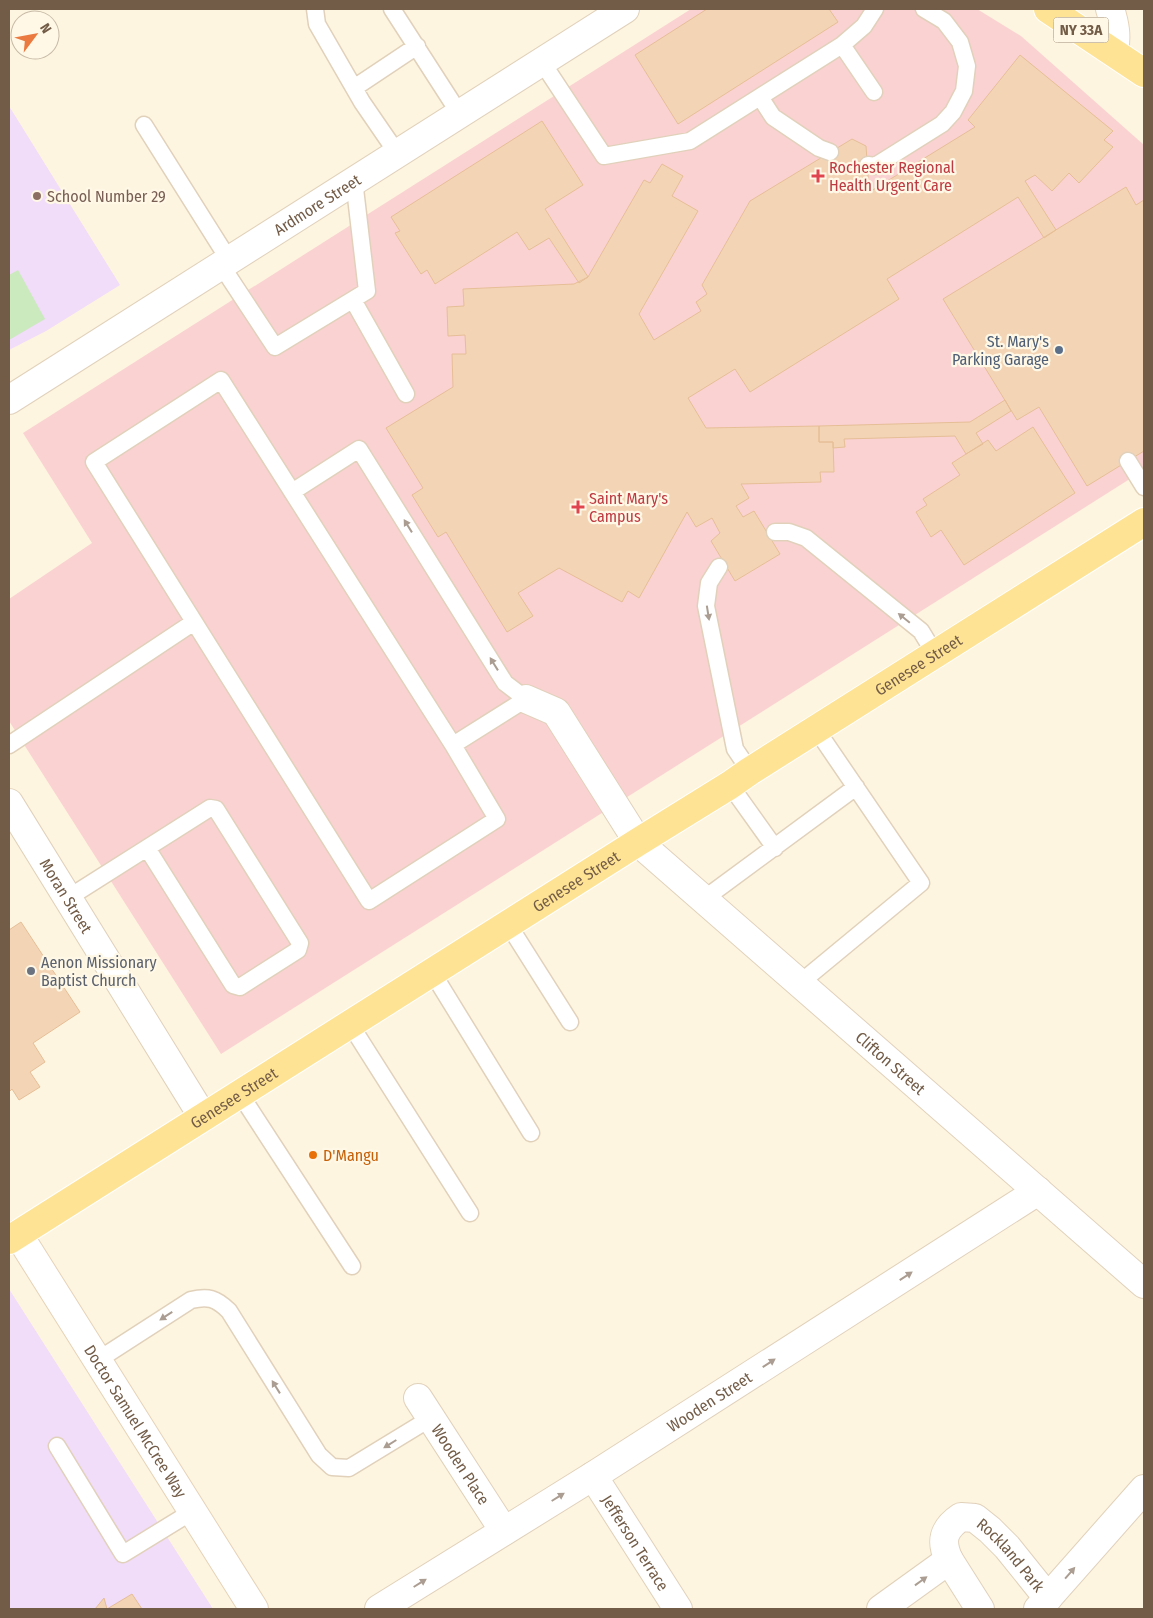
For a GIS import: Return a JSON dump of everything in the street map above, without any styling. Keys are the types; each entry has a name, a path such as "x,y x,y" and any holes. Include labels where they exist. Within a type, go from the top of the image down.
{"main road":[{"name":"NY 33A","path":"1048,9 1114,52"},
{"path":"1114,52 1144,73"},
{"name":"Genesee Street","path":"14,1237 1144,522"}],"street":[{"name":"Ardmore Street","path":"9,400 625,9"},
{"path":"1110,9 1116,31 1114,52"},
{"name":"Clifton Street","path":"526,700 556,712 638,842 1144,1284"},
{"name":"Moran Street","path":"9,803 203,1117"},
{"name":"Wooden Street","path":"379,1609 593,1476 1038,1191"},
{"name":"Doctor Samuel McCree Way","path":"14,1237 98,1360 254,1609"},
{"name":"Wooden Place","path":"425,1408 504,1531"},
{"name":"Jefferson Terrace","path":"593,1476 678,1609"},
{"name":"Rockland Park","path":"980,1609 944,1549 945,1533 950,1524 961,1516 975,1518 1007,1547 1043,1604 1144,1489"},
{"path":"881,1609 949,1560"}],"lane":[{"path":"315,9 317,24 354,88 396,153"},
{"path":"392,9 460,113"},
{"path":"542,62 604,156 690,141 842,45 864,26 876,9"},
{"path":"868,166 875,166 942,124 953,112 964,91 967,66 960,42 944,21 924,9"},
{"path":"842,45 874,92"},
{"path":"354,88 417,46"},
{"path":"760,97 773,117 819,148 830,152"},
{"path":"144,125 275,347 367,291 354,180"},
{"path":"353,300 406,394"},
{"path":"221,380 497,819 369,901 194,622 94,462 221,380"},
{"path":"292,492 359,449 505,683 526,700 452,745"},
{"path":"1128,461 1144,487"},
{"path":"775,532 789,532 806,538 921,631 935,654"},
{"path":"719,567 709,583 706,606 740,778 775,848"},
{"path":"9,745 194,622"},
{"path":"800,983 921,883 816,729"},
{"path":"704,899 856,787"},
{"path":"68,898 210,808 216,809 300,943 298,950 240,987 234,985 147,848"},
{"path":"508,924 570,1022"},
{"path":"432,972 531,1133"},
{"path":"350,1024 470,1213"},
{"path":"240,1094 352,1266"},
{"path":"98,1360 191,1300 203,1297 214,1300 229,1311 318,1455 332,1467 349,1468 425,1408"},
{"path":"56,1446 123,1554 193,1511"}],"shaded area":[{"name":"Saint Mary's Campus","path":"691,9 977,9 1021,36 1144,145 1144,470 221,1054 9,721 9,599 92,543 23,433"},
{"name":"School Number 29","path":"9,106 120,285 46,331 9,350"},
{"path":"9,1289 213,1609 9,1609"}],"green space":[{"path":"18,270 45,319 9,340 9,275"}],"building":[{"path":"707,9 829,9 838,22 678,124 635,55"},
{"path":"1020,55 1113,131 1104,140 1113,147 1079,183 1069,173 1052,191 1035,175 1025,181 1056,230 1044,238 1018,197 887,279 899,299 750,392 735,369 688,398 706,428 819,426 819,442 833,442 834,472 820,472 821,482 741,484 749,498 736,506 743,517 754,511 780,554 735,581 711,541 720,533 712,518 696,527 687,512 639,598 628,591 622,602 559,568 518,593 533,616 507,632 446,532 438,537 412,495 423,488 386,428 453,387 452,354 466,354 465,335 448,336 447,307 464,306 463,289 574,284 588,277 644,180 650,183 662,164 683,176 672,196 698,211 639,314 654,340 701,311 696,302 707,294 702,285 750,201 852,139 866,146 869,191 871,191 975,127 968,120"},
{"path":"542,121 583,185 545,209 588,277 579,283 549,238 529,250 517,232 435,284 427,270 421,274 395,233 400,231 391,217"},
{"name":"St. Mary's Parking Garage","path":"1126,187 1136,205 1144,200 1144,451 1087,486 1039,407 1017,420 943,299"},
{"path":"1005,400 1011,411 976,433 983,444 966,454 955,436 844,439 845,447 833,448 833,442 819,442 819,426 970,422"},
{"path":"1033,427 1075,493 964,565 941,530 931,537 916,512 927,505 923,499 960,475 952,463 988,440 996,451"},
{"name":"Aenon Missionary Baptist Church","path":"21,922 80,1012 33,1043 45,1062 30,1072 40,1087 19,1100 12,1089 9,1092 9,930"},
{"path":"132,1594 142,1609 107,1609"},
{"path":"104,1598 107,1609 95,1609"}],"place":[{"name":"Rochester Regional Health Urgent Care","path":"818,176"},
{"name":"School Number 29","path":"37,196"},
{"name":"St. Mary's Parking Garage","path":"1059,350"},
{"name":"Saint Mary's Campus","path":"578,507"},
{"name":"Aenon Missionary Baptist Church","path":"31,971"},
{"name":"D'Mangu","path":"313,1155"}]}
